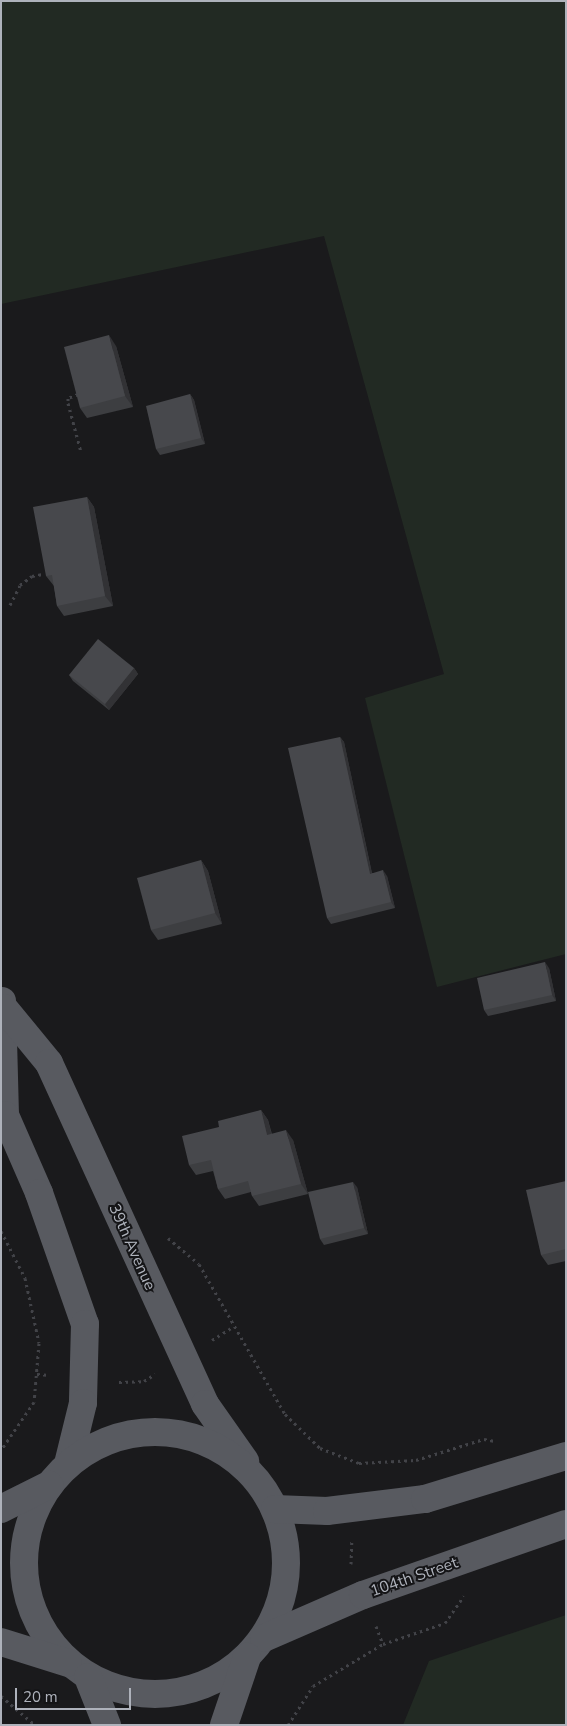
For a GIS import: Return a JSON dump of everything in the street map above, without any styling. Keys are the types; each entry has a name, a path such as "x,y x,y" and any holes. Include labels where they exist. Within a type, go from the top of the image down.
{"main road":[{"name":"39th Avenue","path":"3,1003 5,1115 39,1193 85,1324 84,1403 68,1464"},
{"name":"39th Avenue","path":"3,1003 49,1063 205,1404 262,1486"},
{"path":"107,1725 78,1670 43,1632 27,1596 23,1558 31,1519 49,1485 68,1464 105,1441 148,1432 191,1437 231,1455 262,1486 275,1509 286,1552 283,1597 255,1648 224,1725"},
{"path":"275,1509 327,1511 425,1499 566,1456"},
{"path":"1,1509 49,1485"},
{"name":"104th Street","path":"78,1670 128,1692 171,1694 212,1682 255,1648 363,1595 566,1524"},
{"path":"1,1642 78,1670"}],"path":[{"path":"80,393 68,398 81,452"},
{"path":"10,605 20,585 32,576 44,574"},
{"path":"1,1231 25,1278 40,1343 34,1402 1,1450"},
{"path":"188,1252 199,1264 285,1414 320,1448 359,1463 416,1460 484,1439"},
{"path":"117,1382 144,1381 160,1372"},
{"path":"352,1566 349,1556 353,1539"},
{"path":"288,1725 313,1686 383,1644 445,1623 467,1592"},
{"path":"1,1696 35,1725"}],"shaded area":[{"path":"1,1 566,1 566,954 437,987 365,698 444,674 324,236 1,304"},
{"path":"566,1615 566,1725 403,1725 429,1661"}],"building":[{"path":"109,335 125,396 80,408 64,347"},
{"path":"190,394 201,438 156,449 146,406"},
{"path":"87,497 105,596 57,606 52,575 46,576 33,507"},
{"path":"98,639 134,668 105,704 69,675"},
{"path":"340,737 370,874 383,870 391,902 327,918 288,748"},
{"path":"201,860 215,913 151,930 137,878"},
{"path":"545,962 552,995 484,1010 477,978"},
{"path":"261,1110 267,1135 286,1130 301,1184 252,1196 248,1181 218,1189 211,1160 189,1165 182,1136 219,1127 218,1121"},
{"path":"566,1181 566,1249 541,1255 526,1190"},
{"path":"353,1182 364,1228 320,1239 308,1192"}]}
